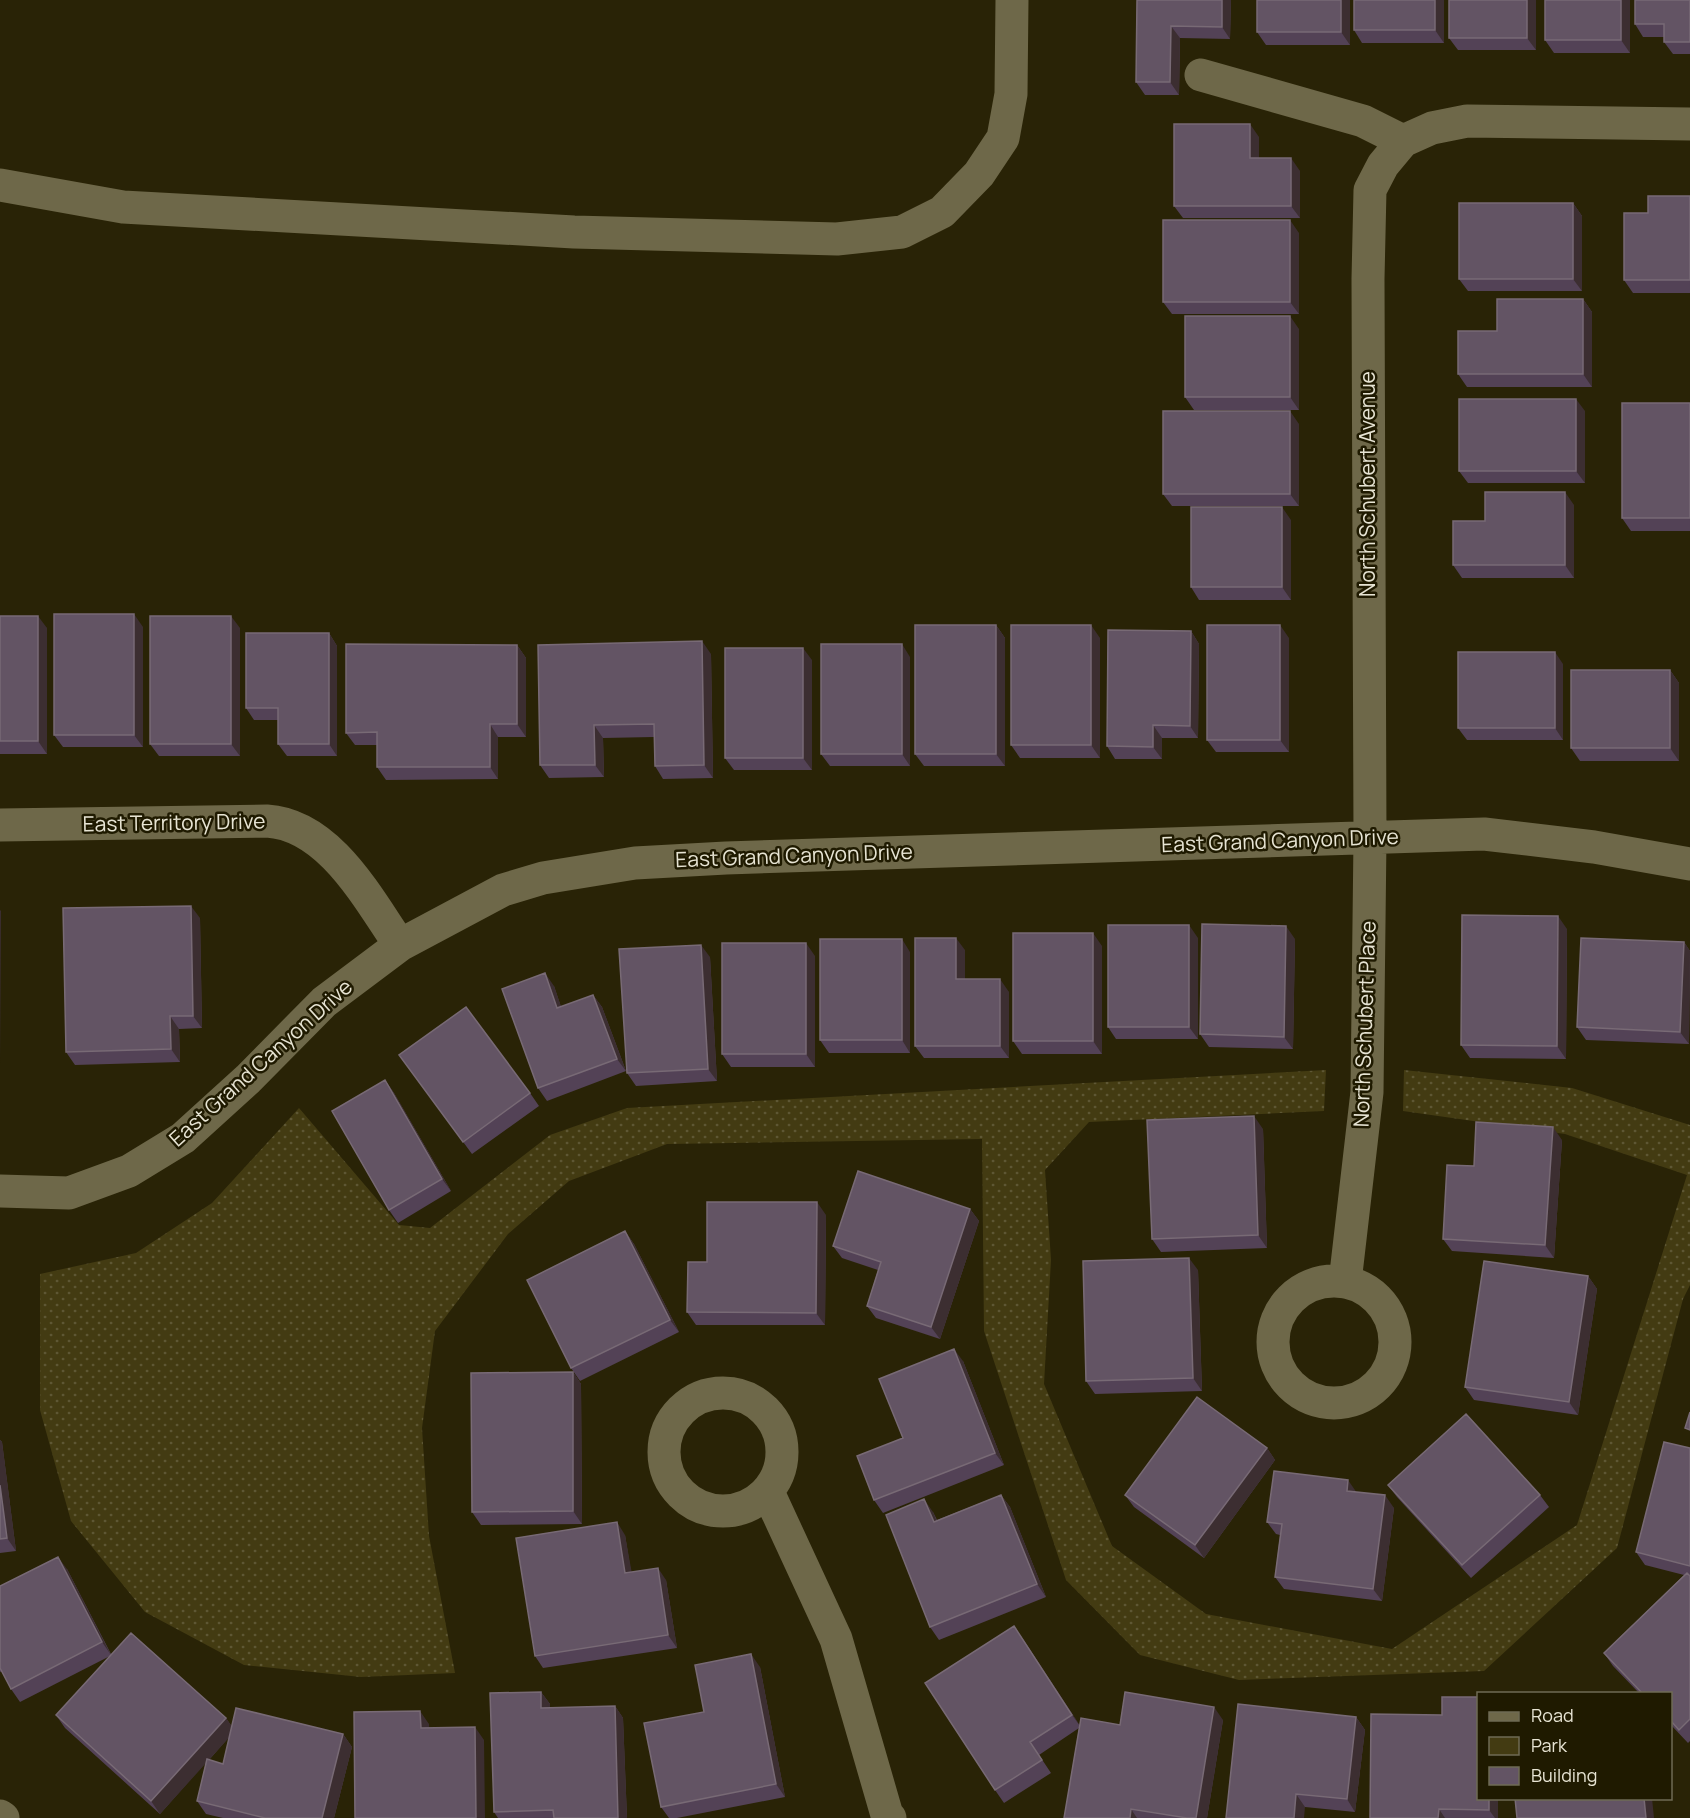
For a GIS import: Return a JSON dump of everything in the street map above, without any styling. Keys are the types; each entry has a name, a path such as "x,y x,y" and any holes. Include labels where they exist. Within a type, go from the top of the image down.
{"street":[{"path":"0,186 123,207 562,232 837,239 902,232 942,212 979,174 1003,138 1011,94 1012,0"},
{"path":"1200,75 1363,121 1404,141 1432,128 1467,121 1690,124"},
{"name":"North Schubert Avenue","path":"1370,838 1368,279 1370,190 1383,165 1404,141"},
{"name":"East Territory Drive","path":"0,825 267,821 288,824 314,839 357,880 400,945"},
{"name":"East Grand Canyon Drive","path":"0,1191 69,1193 129,1171 183,1138 248,1079 324,1002 400,945 503,890 543,878 635,863 738,857 1484,834 1594,847 1690,864"},
{"name":"North Schubert Place","path":"1345,1282 1367,1092 1370,838"},
{"path":"768,1492 836,1639 886,1817"}],"green space":[{"path":"1326,1070 1324,1111 1089,1122 1045,1170 1051,1260 1044,1384 1112,1546 1206,1614 1392,1649 1577,1525 1687,1175 1565,1134 1403,1111 1404,1070 1572,1088 1690,1125 1690,1285 1683,1299 1617,1548 1484,1671 1239,1680 1140,1655 1066,1580 984,1331 982,1139 667,1144 569,1181 508,1234 435,1331 422,1428 429,1536 455,1673 361,1677 244,1665 145,1612 71,1521 40,1410 40,1274 136,1253 212,1203 299,1108 399,1225 430,1228 550,1135 627,1108"}],"building":[{"path":"1137,0 1222,0 1222,27 1171,26 1170,82 1136,82"},
{"path":"1257,0 1341,0 1341,32 1257,32"},
{"path":"1354,0 1435,0 1435,30 1354,30"},
{"path":"1449,0 1527,0 1527,38 1449,38"},
{"path":"1545,0 1621,0 1621,40 1545,40"},
{"path":"1635,0 1690,0 1690,42 1664,42 1664,24 1635,24"},
{"path":"1174,124 1250,124 1250,158 1291,158 1291,206 1174,206"},
{"path":"1648,196 1690,196 1690,280 1624,280 1624,213 1648,213"},
{"path":"1459,203 1573,203 1573,279 1459,279"},
{"path":"1163,220 1290,220 1290,302 1163,302"},
{"path":"1497,299 1583,299 1583,374 1458,374 1458,331 1497,331"},
{"path":"1185,316 1290,316 1290,397 1185,397"},
{"path":"1459,399 1576,399 1576,471 1459,471"},
{"path":"1622,403 1690,403 1690,518 1622,518"},
{"path":"1163,411 1290,411 1290,494 1163,494"},
{"path":"1485,492 1565,492 1565,565 1453,565 1453,521 1485,521"},
{"path":"1191,507 1282,507 1282,587 1191,587"},
{"path":"54,614 134,614 134,735 54,735"},
{"path":"0,616 38,616 38,741 0,741"},
{"path":"150,616 231,616 231,744 150,744"},
{"path":"915,625 996,625 996,754 915,754"},
{"path":"1011,625 1091,625 1091,745 1011,745"},
{"path":"1207,625 1280,625 1280,740 1207,740"},
{"path":"1108,630 1191,631 1190,726 1153,725 1153,747 1107,746"},
{"path":"246,633 329,633 329,744 278,744 278,708 246,708"},
{"path":"702,641 704,765 655,766 654,724 594,725 595,765 540,765 538,645"},
{"path":"346,644 517,645 517,724 490,724 490,767 377,767 377,732 346,733"},
{"path":"821,644 902,644 902,754 821,754"},
{"path":"725,648 803,648 803,758 725,758"},
{"path":"1458,652 1555,652 1555,728 1458,728"},
{"path":"1571,670 1670,670 1670,748 1571,748"},
{"path":"191,906 193,1016 170,1016 171,1049 66,1052 63,908"},
{"path":"1462,915 1558,916 1557,1046 1461,1045"},
{"path":"1202,924 1286,926 1284,1037 1200,1034"},
{"path":"1108,925 1189,925 1189,1027 1108,1027"},
{"path":"1013,933 1093,933 1093,1041 1013,1041"},
{"path":"915,938 956,938 956,979 1000,979 1000,1046 915,1046"},
{"path":"1581,938 1684,942 1680,1032 1577,1027"},
{"path":"820,939 902,939 902,1040 820,1040"},
{"path":"722,943 806,943 806,1054 722,1054"},
{"path":"701,945 708,1069 627,1073 619,949"},
{"path":"545,973 557,1008 593,995 617,1059 538,1088 502,989"},
{"path":"466,1007 530,1093 463,1142 399,1055"},
{"path":"385,1080 442,1179 389,1210 332,1111"},
{"path":"1254,1116 1258,1235 1152,1239 1147,1120"},
{"path":"1476,1122 1553,1127 1545,1245 1443,1239 1447,1165 1474,1166"},
{"path":"858,1171 970,1209 931,1327 867,1306 881,1262 833,1246"},
{"path":"707,1202 817,1202 816,1313 687,1312 688,1262 707,1262"},
{"path":"625,1231 670,1320 571,1368 527,1280"},
{"path":"1189,1258 1193,1378 1086,1381 1083,1261"},
{"path":"1484,1261 1588,1276 1569,1402 1465,1387"},
{"path":"954,1349 995,1453 874,1500 857,1456 903,1438 879,1379"},
{"path":"573,1372 573,1511 472,1512 471,1373"},
{"path":"1197,1397 1267,1448 1195,1545 1125,1495"},
{"path":"1690,1412 1690,1430 1685,1428"},
{"path":"1466,1414 1540,1495 1462,1565 1388,1485"},
{"path":"1664,1442 1690,1448 1690,1566 1636,1552"},
{"path":"1274,1471 1348,1480 1347,1491 1385,1495 1373,1589 1275,1577 1282,1524 1267,1522"},
{"path":"0,1485 7,1538 0,1539"},
{"path":"1001,1495 1037,1584 930,1627 886,1515 924,1499 934,1522"},
{"path":"617,1522 625,1573 658,1568 668,1635 535,1656 516,1538"},
{"path":"58,1557 102,1642 11,1689 0,1668 0,1586"},
{"path":"1687,1573 1690,1576 1690,1719 1679,1730 1672,1722 1672,1692 1641,1692 1604,1653"},
{"path":"1014,1626 1072,1715 1030,1742 1042,1760 995,1790 925,1683"},
{"path":"131,1633 226,1718 151,1801 56,1715"},
{"path":"751,1654 776,1784 661,1807 644,1723 704,1712 695,1665"},
{"path":"541,1692 541,1708 615,1706 618,1818 554,1818 553,1810 494,1812 490,1693"},
{"path":"1125,1692 1214,1707 1196,1818 1131,1809 1130,1818 1064,1818 1081,1718 1120,1725"},
{"path":"1442,1697 1477,1697 1477,1800 1489,1800 1489,1810 1439,1809 1438,1818 1370,1818 1371,1714 1442,1715"},
{"path":"1238,1704 1356,1717 1347,1799 1296,1794 1294,1818 1226,1818"},
{"path":"236,1708 343,1734 322,1818 265,1818 197,1801 207,1759 223,1764"},
{"path":"420,1711 421,1728 475,1727 476,1818 355,1818 354,1712"},
{"path":"1515,1800 1644,1800 1646,1818 1517,1818"}]}
